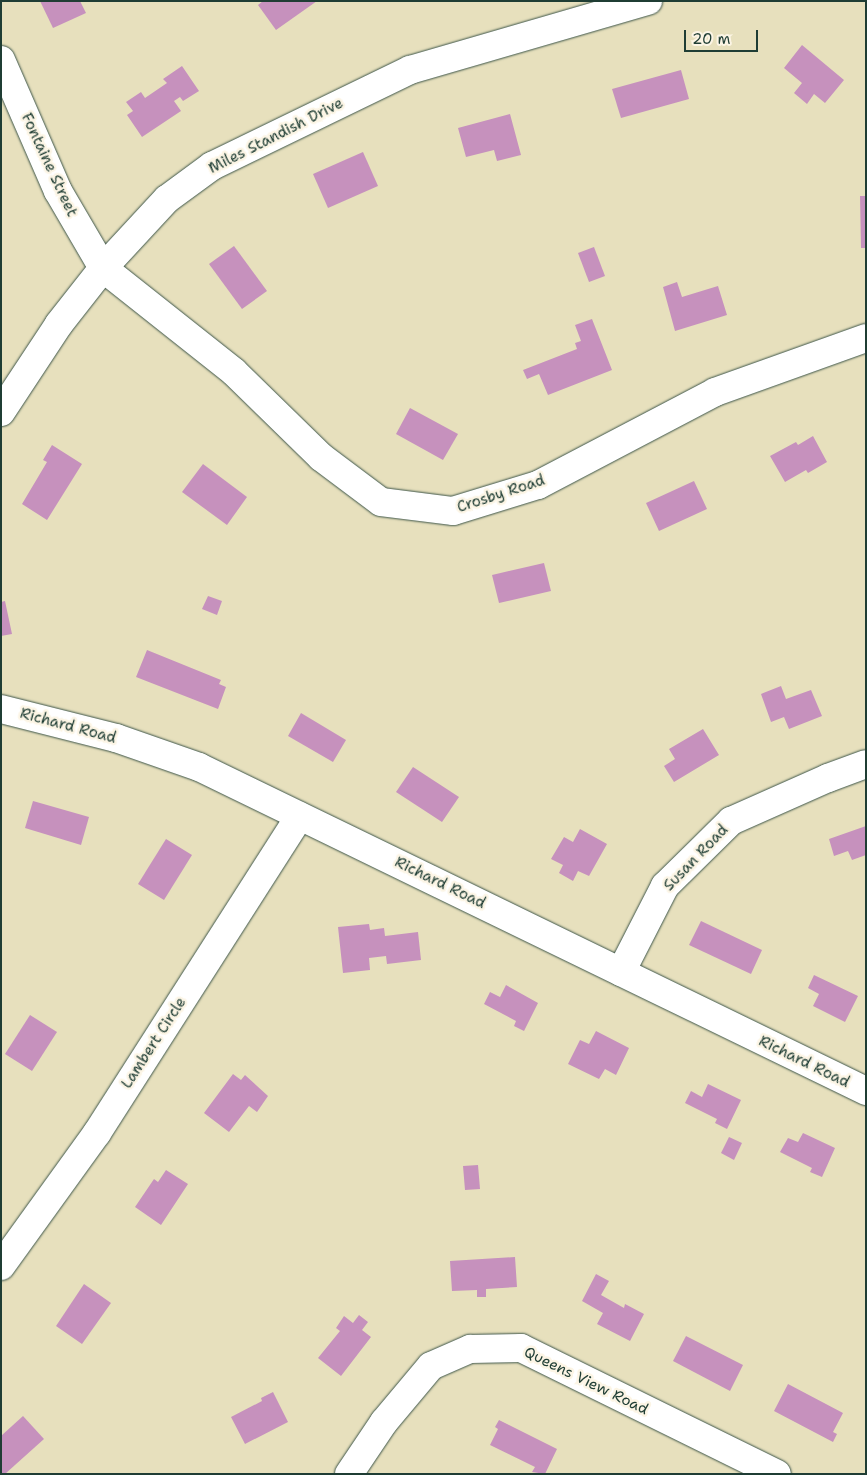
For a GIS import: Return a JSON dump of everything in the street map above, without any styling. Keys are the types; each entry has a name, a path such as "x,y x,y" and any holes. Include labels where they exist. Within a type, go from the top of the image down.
{"street":[{"name":"Miles Standish Drive","path":"1,412 60,324 103,268 168,198 212,166 410,70 463,53 648,1"},
{"name":"Fontaine Street","path":"1,60 58,191 103,268"},
{"name":"Crosby Road","path":"103,268 234,372 321,457 380,502 453,512 538,484 716,392 866,338"},
{"name":"Richard Road","path":"1,709 116,738 199,767 866,1091"},
{"name":"Susan Road","path":"621,972 665,886 731,822 828,778 866,764"},
{"name":"Lambert Circle","path":"1,1266 97,1133 300,816"},
{"name":"Queens View Road","path":"349,1474 384,1422 431,1366 470,1349 521,1348 777,1474"}],"building":[{"path":"40,1 80,1 86,13 53,28"},
{"path":"263,1 317,1 276,30 258,5"},
{"path":"802,45 844,80 825,103 814,94 807,104 794,93 802,83 784,68"},
{"path":"182,66 199,91 183,101 180,97 174,101 181,111 142,137 127,115 133,111 126,102 141,92 145,98 167,83 163,79"},
{"path":"681,70 689,99 621,118 612,89"},
{"path":"510,114 521,155 497,161 494,150 466,157 458,128"},
{"path":"363,152 378,186 328,208 313,174"},
{"path":"860,196 866,196 866,248 861,248"},
{"path":"234,246 267,291 242,309 209,264"},
{"path":"594,247 605,276 589,282 578,253"},
{"path":"677,282 682,297 718,286 727,315 675,331 663,287"},
{"path":"592,319 612,370 548,395 539,374 527,379 523,370 577,349 575,343 581,341 575,325"},
{"path":"410,408 458,434 443,460 396,434"},
{"path":"813,436 827,462 808,473 806,470 785,482 770,456 796,442 798,445"},
{"path":"52,445 82,464 47,520 22,504 47,462 43,460"},
{"path":"203,464 247,497 227,525 182,492"},
{"path":"694,481 707,509 659,531 646,503"},
{"path":"544,563 551,591 499,603 492,575"},
{"path":"208,596 222,601 217,615 202,609"},
{"path":"5,601 12,634 1,636 1,602"},
{"path":"147,650 221,680 219,684 226,687 218,709 136,677"},
{"path":"781,686 786,699 811,690 822,716 789,729 784,717 771,722 761,694"},
{"path":"301,713 346,740 333,762 288,736"},
{"path":"703,729 719,755 674,782 664,766 675,759 669,749"},
{"path":"413,767 459,797 442,822 396,792"},
{"path":"33,801 89,817 81,845 25,828"},
{"path":"866,826 866,855 852,860 848,851 834,856 829,839"},
{"path":"580,829 607,844 589,876 578,871 573,881 559,873 563,865 551,859 564,837 573,842"},
{"path":"166,839 192,855 164,900 138,884"},
{"path":"701,921 762,950 751,974 689,945"},
{"path":"369,924 370,930 384,928 385,936 418,932 421,960 387,964 386,956 369,958 370,970 343,973 338,927"},
{"path":"814,975 858,996 845,1022 813,1006 819,994 808,988"},
{"path":"506,985 538,1003 524,1031 514,1026 516,1021 484,1004 490,992 500,997"},
{"path":"30,1015 57,1032 32,1071 5,1054"},
{"path":"596,1031 629,1048 616,1075 605,1069 599,1079 568,1064 580,1040 589,1044"},
{"path":"233,1074 241,1080 245,1075 268,1096 257,1112 249,1106 229,1132 204,1113"},
{"path":"708,1084 741,1100 727,1129 715,1123 717,1119 685,1103 691,1091 702,1097"},
{"path":"803,1133 835,1148 822,1177 810,1172 812,1168 780,1152 788,1138 798,1142"},
{"path":"729,1137 742,1143 734,1160 721,1153"},
{"path":"478,1165 480,1189 465,1190 463,1166"},
{"path":"166,1170 188,1184 161,1225 135,1207 154,1179 158,1182"},
{"path":"515,1257 517,1287 486,1289 486,1297 477,1297 477,1290 452,1291 450,1261"},
{"path":"596,1274 609,1281 601,1295 624,1308 625,1304 644,1314 630,1341 597,1324 603,1313 582,1301"},
{"path":"84,1284 111,1303 82,1344 56,1326"},
{"path":"359,1315 368,1322 362,1330 371,1337 341,1376 318,1358 340,1331 336,1328 344,1316 353,1323"},
{"path":"686,1336 743,1365 730,1391 673,1361"},
{"path":"788,1384 843,1413 833,1432 837,1434 833,1442 774,1411"},
{"path":"273,1392 288,1422 245,1444 231,1417 262,1401 261,1398"},
{"path":"23,1416 44,1439 5,1474 1,1474 1,1436"},
{"path":"499,1420 557,1449 545,1474 532,1472 535,1467 490,1445 498,1429 495,1427"}]}
